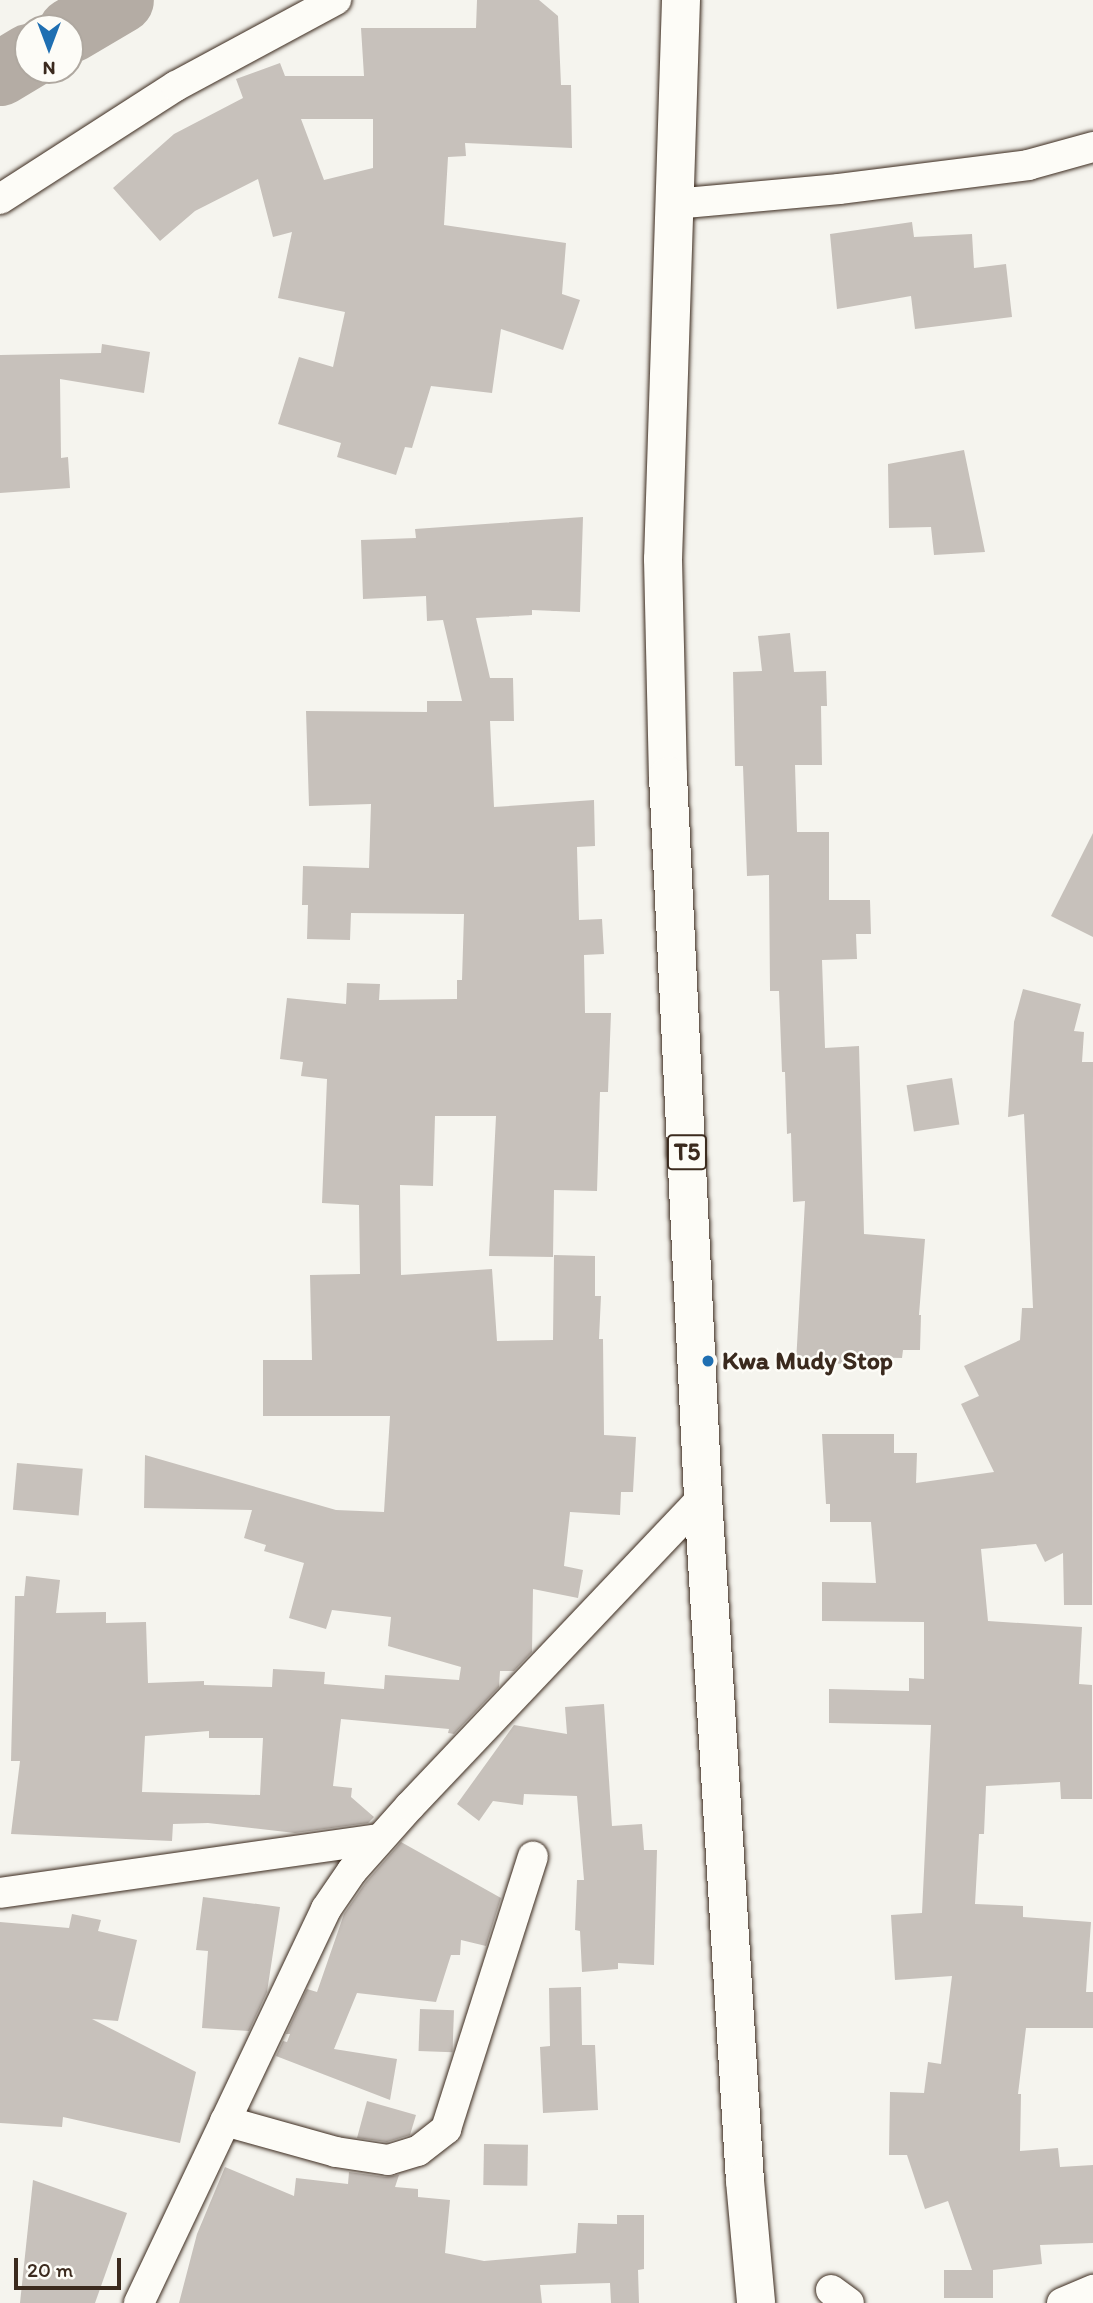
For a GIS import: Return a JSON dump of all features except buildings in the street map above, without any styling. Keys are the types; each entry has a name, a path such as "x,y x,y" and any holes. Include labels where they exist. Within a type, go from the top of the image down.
{"highway":[{"name":"T5","path":"681,0 663,559 667,749 704,1497 745,2181 756,2303"}],"street":[{"path":"0,199 176,86 336,0"},
{"path":"674,204 839,189 1028,165 1093,147"},
{"path":"139,2303 326,1909 379,1839 704,1497"},
{"path":"0,1893 379,1839"},
{"path":"225,2121 336,2152 388,2160 418,2151 446,2129 533,1857"},
{"path":"1062,2303 1093,2290"}],"waterway":[{"path":"84,22 121,0"},
{"path":"0,73 14,64"}],"place":[{"name":"Kwa Mudy Stop","path":"708,1361"}]}
